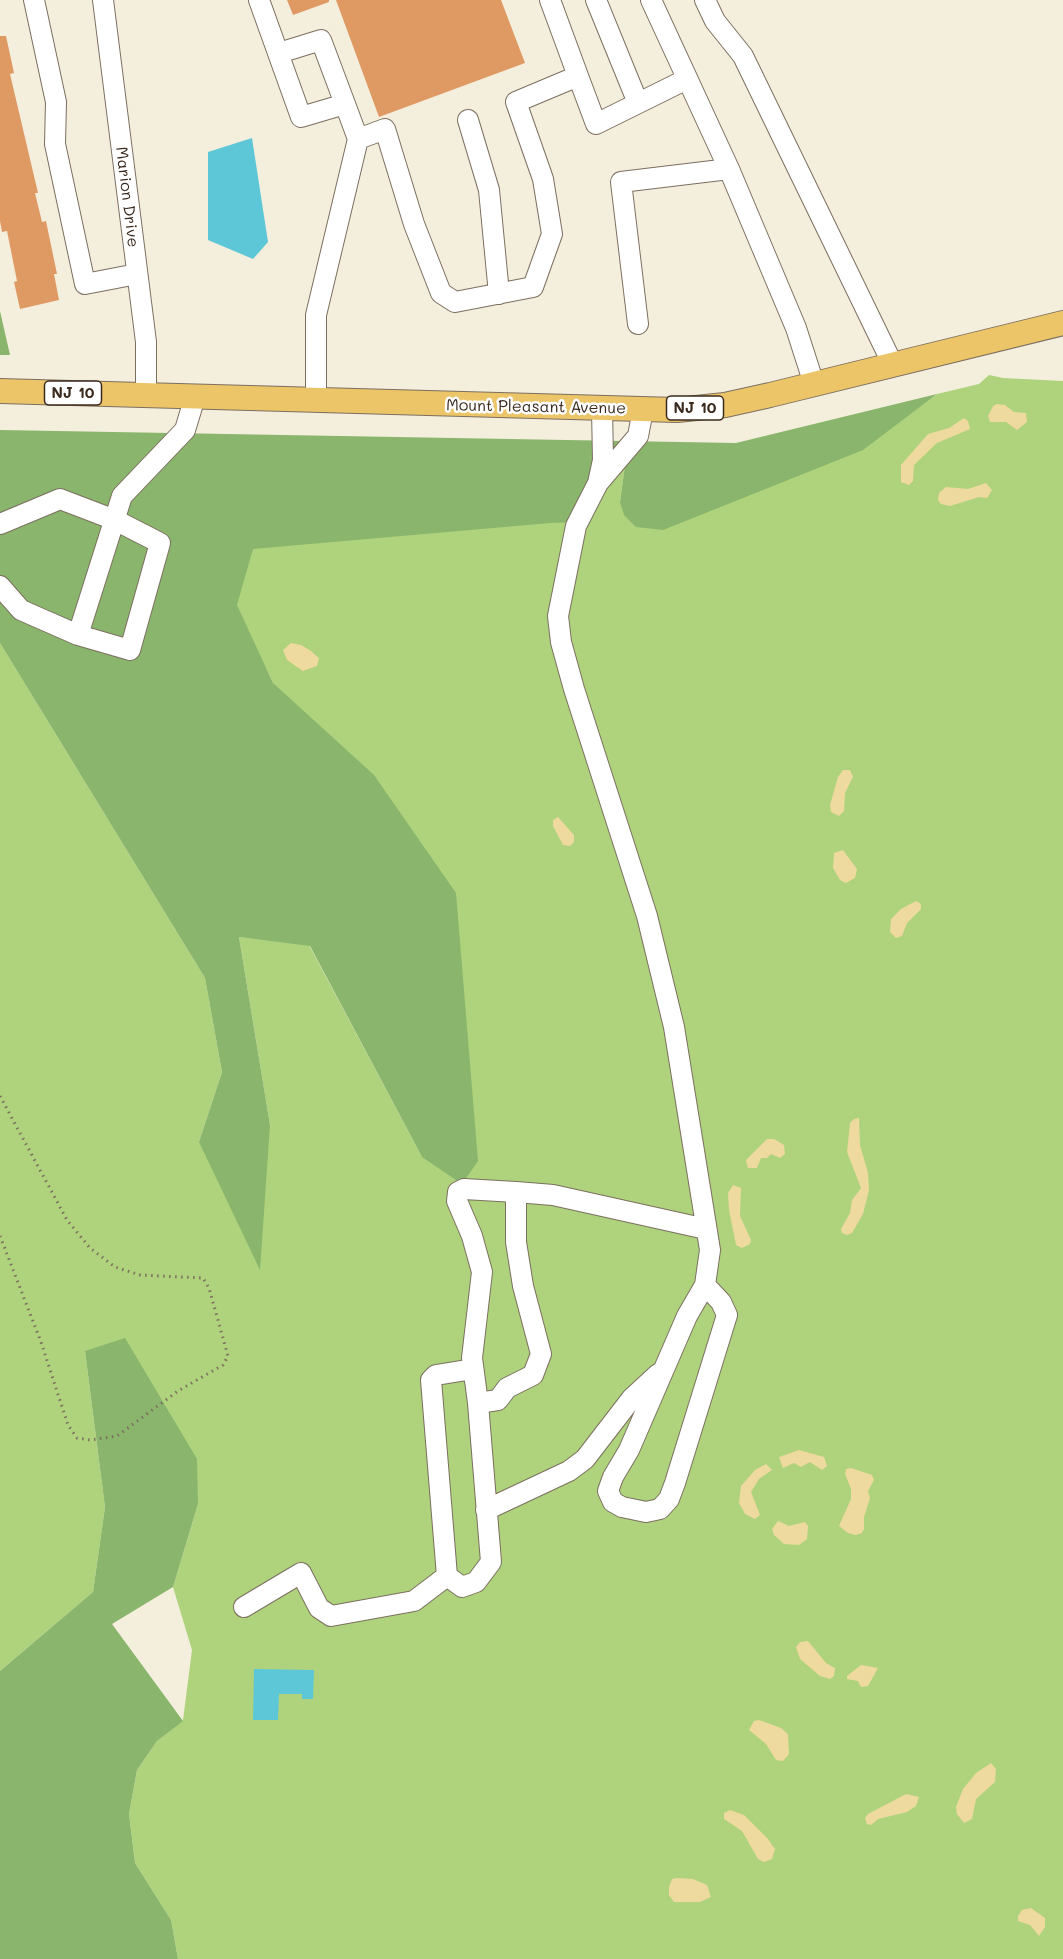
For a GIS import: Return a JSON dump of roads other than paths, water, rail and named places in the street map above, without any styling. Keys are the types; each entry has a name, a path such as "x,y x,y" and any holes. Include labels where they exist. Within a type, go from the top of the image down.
{"main road":[{"name":"Mount Pleasant Avenue","path":"0,391 677,410 725,405 1063,322"}],"street":[{"path":"34,0 56,102 55,144 85,284 137,274"},
{"name":"Marion Drive","path":"103,0 146,342 146,395"},
{"path":"259,0 302,117 345,104"},
{"path":"549,0 596,124 687,79"},
{"path":"596,0 638,103"},
{"path":"651,0 729,168 796,328 814,384"},
{"path":"705,0 715,21 743,56 893,365"},
{"path":"279,53 321,40 358,139 316,315 316,401"},
{"path":"358,139 385,129 414,224 441,293 455,302 533,287 552,234 543,179 516,102 578,76"},
{"path":"468,120 489,190 499,294"},
{"path":"638,324 621,182 729,168"},
{"path":"78,635 122,496 185,430 195,397"},
{"path":"598,483 603,460 602,409"},
{"path":"643,410 638,436 598,483 576,526 558,616 561,642 647,916 674,1027 710,1250 705,1285 687,1316 608,1491 613,1502 633,1511 660,1509 669,1499 720,1341 727,1315 721,1302 705,1285"},
{"path":"0,524 60,499 115,520 160,543 129,650 78,635 21,610 0,586"},
{"path":"473,1369 436,1375 431,1380 447,1576 462,1587 476,1582 486,1571 490,1562 478,1403 472,1358 482,1272 472,1236 457,1201 458,1192 464,1189 553,1195 706,1230"},
{"path":"478,1403 498,1400 507,1388 533,1375 541,1354 523,1286 516,1242 516,1192"},
{"path":"486,1510 569,1471 585,1459 632,1398 662,1371"},
{"path":"244,1607 301,1573 319,1608 331,1617 414,1601 447,1576"}],"water":[{"path":"252,138 268,242 253,259 208,240 208,152"},
{"path":"254,1669 314,1670 313,1699 302,1699 302,1694 279,1694 278,1720 253,1720"}]}
